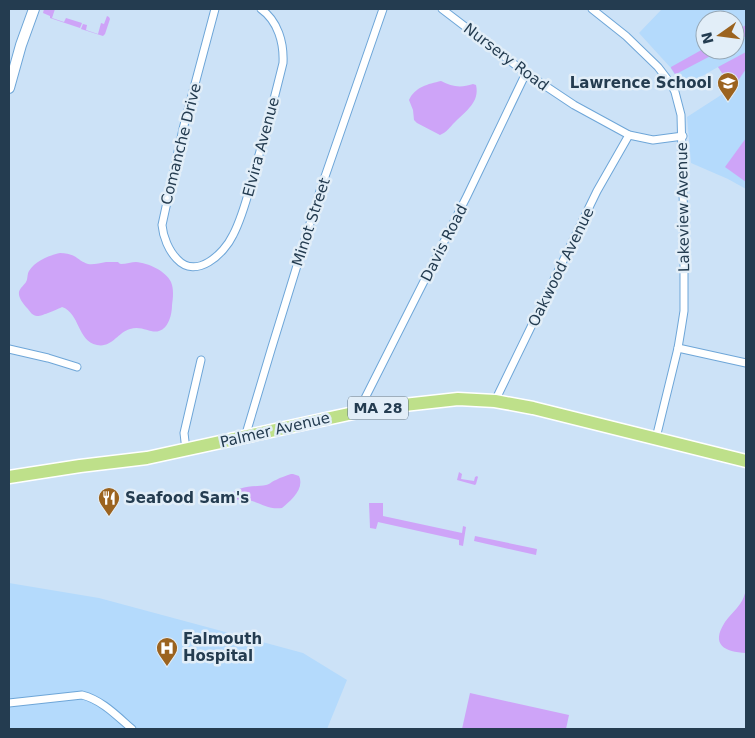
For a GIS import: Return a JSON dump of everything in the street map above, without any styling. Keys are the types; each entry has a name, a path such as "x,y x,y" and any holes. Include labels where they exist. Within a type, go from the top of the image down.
{"highway":[{"name":"Palmer Avenue","path":"9,477 135,460 358,412 446,400 469,399 496,401 559,414 746,461"}],"main road":[{"path":"9,88 10,76 34,9"}],"street":[{"name":"Comanche Drive","path":"192,268 185,266 173,256 162,231 162,225 184,129 215,9"},
{"name":"Elvira Avenue","path":"192,268 207,264 223,250 233,236 246,202 265,134 284,55 274,23 270,16 261,9"},
{"name":"Minot Street","path":"245,437 320,191 383,9"},
{"name":"Nursery Road","path":"442,9 526,73 574,105 629,135 653,140 682,136"},
{"name":"Lakeview Avenue","path":"592,9 639,47 665,76 678,100 681,115 684,311 682,330 656,438"},
{"name":"Davis Road","path":"358,412 467,196 526,73"},
{"name":"Oakwood Avenue","path":"496,401 597,191 629,135"},
{"path":"678,348 746,363"},
{"path":"9,349 48,358 77,368"},
{"path":"186,450 184,433 201,360"},
{"path":"9,703 78,695 86,696 102,704 132,729"}],"shaded area":[{"path":"44,9 55,9 52,18 64,22 66,18 82,23 80,28 50,18 50,16 43,13"},
{"name":"Lawrence School","path":"662,9 746,9 746,189 691,163 687,117 732,88 718,67 683,87 670,67 639,33"},
{"path":"107,16 110,19 103,36 81,29 83,24 87,25 86,30 98,34 101,23 104,24"},
{"path":"745,53 746,69 732,88 718,67 731,60 745,60"},
{"path":"695,54 695,60 703,60 675,74 671,67"},
{"path":"441,81 457,86 473,84 476,85 477,91 471,106 440,135 414,120 409,100 418,89"},
{"path":"746,138 746,182 725,167"},
{"path":"60,253 72,255 88,264 136,262 146,264 161,271 169,278 173,288 168,324 156,332 138,328 130,329 107,344 97,345 86,338 72,315 62,307 42,315 33,315 19,297 20,291 27,281 29,271 35,264 47,257"},
{"path":"459,472 462,474 461,479 474,481 477,476 476,484 457,480"},
{"path":"291,474 299,476 300,486 296,494 282,508 272,508 230,497 236,490 241,488 267,485"},
{"path":"369,503 383,503 383,516 462,533 463,526 466,527 463,546 459,545 459,540 378,522 376,529 370,528"},
{"path":"475,536 537,549 536,555 474,541"},
{"name":"Falmouth Hospital","path":"9,583 99,598 303,653 347,680 327,729 9,729"},
{"path":"746,589 746,653 726,649 722,646 719,636 725,622 744,597"},
{"path":"470,693 569,715 566,729 462,729"}],"place":[{"name":"Lawrence School","path":"728,102"},
{"name":"Seafood Sam's","path":"109,517"},
{"name":"Falmouth Hospital","path":"167,667"}]}
